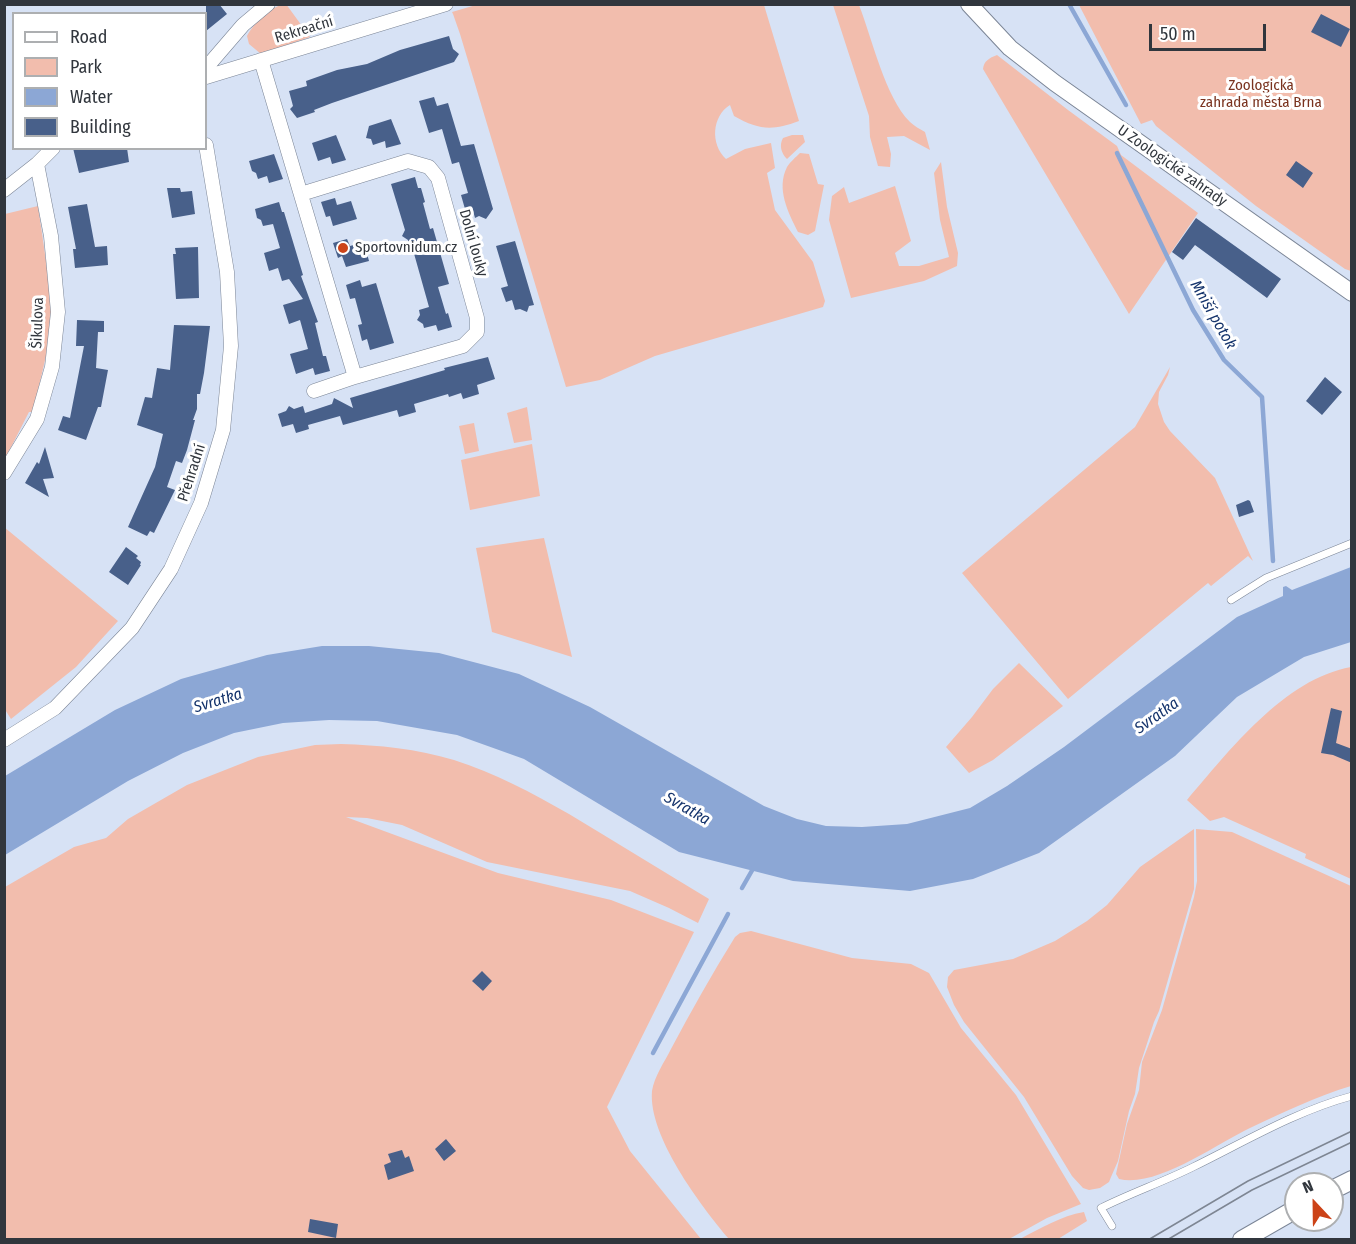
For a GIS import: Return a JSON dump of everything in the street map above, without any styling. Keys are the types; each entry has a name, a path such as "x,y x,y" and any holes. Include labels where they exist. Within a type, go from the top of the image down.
{"main road":[{"path":"1242,1239 1284,1216"}],"street":[{"path":"207,67 243,26 268,4"},
{"name":"Rekreační","path":"207,77 446,4"},
{"name":"U Zoologické zahrady","path":"969,4 1026,61 1055,83 1352,293"},
{"path":"261,60 355,377"},
{"path":"4,190 37,164 50,150"},
{"name":"Přehradní","path":"4,740 55,708 132,628 171,568 201,502 223,430 231,346 227,272 207,150"},
{"name":"Dolní louky","path":"301,194 408,161 429,166 438,178 477,318 477,332 463,346 314,391"},
{"name":"Šikulova","path":"4,473 37,419 52,367 58,312 51,236 37,164"}],"lane":[{"path":"1231,600 1266,579 1352,543"},
{"path":"1112,1226 1101,1208 1163,1182 1303,1114 1352,1096"}],"green space":[{"path":"286,4 310,37 261,54 249,44 247,36 264,16"},
{"path":"476,5 764,5 799,121 766,128 734,116 730,105 720,116 715,138 717,146 726,159 745,149 771,143 775,168 767,173 775,210 813,262 825,301 823,307 655,356 600,380 566,387 452,12"},
{"path":"833,5 859,5 893,98 910,122 925,132 930,150 904,136 887,137 891,154 890,167 878,166 870,137 869,116"},
{"name":"Zoologická zahrada města Brna","path":"1079,5 1351,5 1351,271 1256,206 1156,126 1152,120 1141,124"},
{"path":"997,55 1117,146 1121,155 1198,213 1129,314 983,69 987,60"},
{"path":"803,135 805,142 787,159 782,152 781,143 783,138"},
{"path":"800,153 809,154 818,184 824,185 815,231 808,235 798,232 787,208 783,192 787,167"},
{"path":"941,162 947,207 958,253 957,266 924,281 851,298 829,220 832,196 844,187 849,203 895,186 911,241 895,253 899,266 919,266 949,257 940,220 934,173"},
{"path":"38,206 53,309 49,343 33,412 29,412 5,459 5,214"},
{"path":"1170,367 1159,392 1158,404 1164,422 1215,478 1253,561 1248,556 1211,586 1208,583 1068,699 962,573 1135,427"},
{"path":"527,407 532,440 514,443 507,413"},
{"path":"474,423 479,451 465,454 459,426"},
{"path":"532,444 540,496 470,510 461,460"},
{"path":"4,527 118,621 76,667 11,719 4,708"},
{"path":"544,538 572,657 492,632 476,548"},
{"path":"1019,663 1063,706 993,760 969,773 946,747 993,689"},
{"path":"1351,667 1351,879 1305,858 1306,854 1224,817 1210,821 1187,800 1221,760 1281,701 1326,674"},
{"path":"341,744 412,750 454,760 499,777 569,814 709,899 698,923 630,891 487,862 402,825 367,818 346,817 498,873 611,900 694,932 607,1107 630,1151 701,1239 5,1240 5,887 74,847 106,838 128,819 187,785 258,757 315,745"},
{"path":"1194,829 1194,889 1159,1011 1139,1068 1135,1094 1118,1161 1109,1182 1100,1188 1089,1190 1083,1188 1072,1176 1024,1097 964,1022 947,987 948,977 954,970 1013,959 1055,941 1107,905 1140,867"},
{"path":"1196,829 1232,832 1351,886 1351,1086 1250,1128 1168,1171 1134,1180 1119,1179 1116,1174 1127,1124 1139,1090 1142,1062 1162,1010 1194,897 1197,881"},
{"path":"751,931 852,958 911,964 929,973 961,1028 1016,1095 1081,1204 1047,1218 1009,1239 729,1239 691,1190 667,1149 653,1109 652,1091 657,1075 735,937 740,933"},
{"path":"1084,1212 1087,1221 1058,1239 1020,1239 1059,1219"}],"water":[{"name":"Svratka","path":"1351,567 1351,642 1304,657 1237,697 1175,756 1039,853 973,879 910,891 793,881 679,852 524,759 457,735 377,721 329,720 283,723 234,733 183,753 128,781 5,855 5,776 115,710 181,679 267,655 322,646 369,646 439,653 519,674 590,707 764,806 797,819 826,826 862,827 907,824 970,808 1064,747 1237,617 1283,596 1283,587 1286,586 1292,590"}],"building":[{"path":"206,4 219,4 227,14 207,30"},
{"path":"1321,14 1350,29 1341,47 1311,32"},
{"path":"449,36 453,49 459,54 454,62 332,103 297,118 290,109 293,106 289,91 307,86 306,81 337,70 367,64 400,50"},
{"path":"434,97 437,106 448,103 461,146 474,144 493,209 486,219 479,216 475,218 472,207 465,209 461,195 468,193 459,162 452,164 442,129 429,133 419,101"},
{"path":"391,119 401,144 386,148 385,141 373,145 371,139 366,138 369,126"},
{"path":"336,135 346,160 332,164 330,157 318,161 312,143"},
{"path":"73,150 127,150 129,162 79,173"},
{"path":"274,154 283,179 269,183 267,176 258,179 249,161"},
{"path":"1296,161 1313,173 1303,188 1286,175"},
{"path":"415,177 418,188 421,188 430,229 433,228 449,284 438,287 452,327 438,331 436,325 424,328 423,324 417,320 420,315 419,310 429,307 413,250 411,251 408,240 402,236 405,230 391,184"},
{"path":"167,188 180,188 181,192 192,191 195,214 172,218"},
{"path":"335,198 337,205 351,201 357,219 333,226 330,216 326,217 321,202"},
{"path":"279,202 303,275 301,276 318,322 315,323 323,356 326,356 330,371 315,375 313,368 296,374 290,354 308,349 300,320 289,324 283,305 303,299 289,279 282,281 278,268 269,271 264,253 280,248 273,224 263,226 261,220 257,218 255,209"},
{"path":"87,204 95,247 107,246 108,265 75,268 73,249 76,249 68,207"},
{"path":"1196,218 1281,279 1267,298 1195,245 1183,260 1172,252"},
{"path":"347,239 350,246 364,242 369,261 346,267 342,256 338,258 333,243"},
{"path":"515,241 534,305 529,306 527,312 520,309 515,310 512,300 506,302 501,288 508,286 496,246"},
{"path":"198,247 199,298 176,299 173,254 176,254 175,248"},
{"path":"360,280 362,287 376,283 394,343 370,350 367,339 362,341 358,325 362,324 355,298 350,299 346,285"},
{"path":"77,320 104,321 104,332 98,332 96,368 108,370 101,407 98,407 86,440 58,430 63,416 70,418 84,346 76,346"},
{"path":"174,325 210,326 204,373 200,394 197,394 197,409 187,450 182,463 176,461 167,487 175,490 154,533 150,531 147,536 128,527 155,467 163,434 137,425 145,397 152,398 157,368 170,370"},
{"path":"488,357 495,379 477,385 479,394 463,399 461,393 449,397 448,394 414,404 416,412 399,417 397,410 343,425 340,416 308,425 309,429 296,433 293,424 282,427 278,414 286,411 289,406 294,409 303,406 305,413 332,404 334,398 353,408 350,398 445,370 444,368"},
{"path":"1325,377 1342,392 1322,415 1306,401"},
{"path":"45,447 54,478 43,479 49,497 25,483 37,462 39,464"},
{"path":"1248,500 1254,512 1239,517 1236,505"},
{"path":"126,547 138,556 136,558 141,562 128,585 109,572"},
{"path":"1331,708 1342,711 1336,743 1352,749 1352,763 1321,753"},
{"path":"482,971 492,981 483,991 472,981"},
{"path":"446,1139 456,1151 444,1161 435,1149"},
{"path":"402,1150 405,1158 409,1156 414,1171 388,1180 384,1165 391,1162 388,1154"},
{"path":"310,1219 338,1224 336,1238 308,1232"}],"waterway":[{"name":"Mniší potok","path":"1069,4 1126,105"},
{"name":"Mniší potok","path":"1117,153 1193,310 1224,360 1262,397 1273,561"},
{"path":"742,888 754,867"},
{"path":"653,1053 728,914"}],"tram line":[{"path":"1148,1240 1248,1181 1352,1131"},
{"path":"1167,1240 1252,1190 1352,1142"}],"place":[{"name":"Sportovnidum.cz","path":"343,248"}]}
